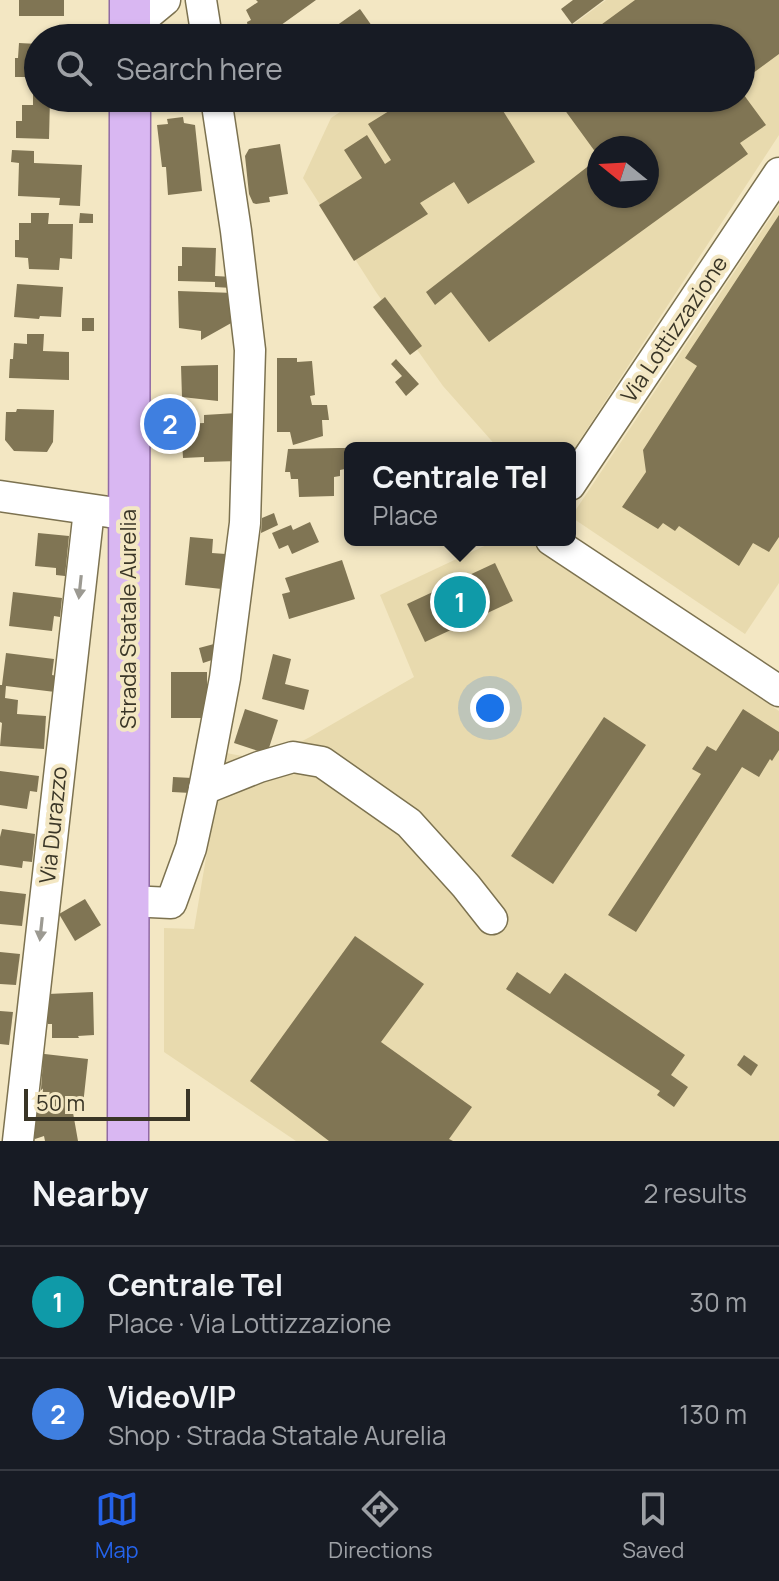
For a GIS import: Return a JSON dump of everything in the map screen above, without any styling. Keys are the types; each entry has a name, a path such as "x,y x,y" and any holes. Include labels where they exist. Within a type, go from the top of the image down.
{"main road":[{"name":"Strada Statale Aurelia","path":"128,1141 130,112"}],"street":[{"path":"130,22 165,0"},
{"path":"201,0 205,24"},
{"path":"129,901 171,903 191,848 225,678 243,539 250,350 218,112"},
{"name":"Via Lottizzazione","path":"576,476 779,173"},
{"path":"0,496 128,515"},
{"name":"Via Durazzo","path":"18,1141 89,510"},
{"path":"560,546 779,691"},
{"path":"204,789 293,757 322,762 409,823 492,919"}],"shaded area":[{"path":"606,0 779,0 779,135 576,446 576,442 493,442 443,386 376,292 303,178 331,118 340,112 755,112 755,24 574,24"},
{"path":"779,205 779,583 745,634 576,520 576,510"},
{"path":"484,546 535,546 779,711 779,1141 296,1141 164,1052 164,928 194,929 226,753 265,760 414,677 380,595"}],"building":[{"path":"19,0 64,0 64,16 19,16"},
{"path":"256,0 316,0 283,24 247,24 251,20 246,10 258,2"},
{"path":"573,0 604,0 572,24 561,9"},
{"path":"635,0 779,0 779,54 755,72 755,24 602,24"},
{"path":"360,9 371,24 339,24"},
{"path":"19,43 24,43 24,77 15,77 15,58 18,58"},
{"path":"22,105 24,112 50,112 49,139 16,138 16,121 22,121"},
{"path":"755,110 766,125 740,143 748,154 489,342 451,292 435,305 426,292 587,167 587,208 659,208 659,136 587,136 587,141 566,112"},
{"path":"387,112 504,112 535,162 468,204 454,182 420,203 428,214 354,261 319,205 362,178 344,150 367,135 385,164 391,160 368,124"},
{"path":"183,117 184,123 195,125 202,191 168,195 157,125 168,124 167,119"},
{"path":"280,144 288,194 269,197 270,202 253,203 249,194 245,156 249,149"},
{"path":"12,150 34,151 34,163 82,165 80,206 59,205 60,198 18,196 19,163 11,162"},
{"path":"31,213 49,213 48,224 73,224 72,259 60,258 59,270 29,269 28,258 15,257 19,223 31,223"},
{"path":"80,213 93,214 93,223 79,223"},
{"path":"779,215 779,537 769,552 753,543 739,566 679,526 675,531 663,523 658,529 622,507 646,472 643,450 697,366 685,358"},
{"path":"182,247 216,248 215,276 233,277 232,288 215,287 215,282 178,281"},
{"path":"17,284 63,287 61,317 14,317"},
{"path":"178,291 234,293 233,322 201,340 201,331 179,328"},
{"path":"385,297 422,346 410,355 373,307"},
{"path":"82,318 94,318 94,331 82,331"},
{"path":"27,334 44,334 43,351 69,352 69,380 9,378 14,343 27,344"},
{"path":"277,358 312,361 315,395 310,396 312,405 327,405 329,420 322,420 323,436 293,445 290,432 277,432"},
{"path":"396,359 419,384 406,396 395,382 402,376 391,364"},
{"path":"218,365 218,401 182,397 181,366"},
{"path":"17,409 54,410 53,442 47,452 14,451 5,440 6,412 16,412"},
{"path":"237,413 239,461 204,462 204,457 183,458 181,424 204,423 204,415"},
{"path":"344,448 344,469 340,470 340,476 334,477 334,496 299,497 298,479 291,479 290,472 285,472 288,449"},
{"path":"274,513 278,525 261,533 262,518"},
{"path":"310,522 319,542 292,554 288,545 279,549 272,533 291,525 293,530"},
{"path":"38,533 69,536 65,576 56,575 56,568 35,566"},
{"path":"190,537 213,539 212,553 226,554 222,589 185,585"},
{"path":"342,560 355,599 289,619 282,594 290,592 285,578"},
{"path":"495,563 513,601 425,642 407,604"},
{"path":"13,592 62,598 60,617 54,616 52,631 9,626"},
{"path":"214,644 218,658 203,663 199,648"},
{"path":"6,653 54,659 52,675 57,676 55,692 6,686 5,698 18,700 17,714 46,716 44,749 0,746 0,685"},
{"path":"273,654 291,659 285,684 309,690 304,710 262,699"},
{"path":"171,672 207,672 207,718 171,718"},
{"path":"245,709 278,720 267,754 234,743"},
{"path":"743,709 779,732 779,750 759,777 742,767 636,932 608,915 701,774 692,769 707,746 716,751"},
{"path":"604,717 646,745 553,884 511,856"},
{"path":"0,771 39,776 37,792 30,791 27,809 0,805"},
{"path":"173,777 192,778 191,793 172,792"},
{"path":"2,829 35,834 32,862 23,861 22,868 0,865"},
{"path":"0,891 26,894 22,926 0,924"},
{"path":"85,899 101,925 75,941 59,914"},
{"path":"355,936 424,984 381,1042 472,1107 449,1139 453,1141 329,1141 250,1081"},
{"path":"0,952 20,954 16,985 0,984"},
{"path":"517,972 550,994 565,973 685,1055 671,1075 688,1087 674,1107 657,1095 660,1091 506,989"},
{"path":"93,992 94,1035 52,1038 52,1024 48,1024 48,994"},
{"path":"0,1011 13,1012 9,1045 0,1044"},
{"path":"36,1053 88,1059 83,1105 72,1107 78,1141 45,1141 44,1136 35,1139 30,1113 41,1111 43,1061 35,1060"},
{"path":"744,1055 758,1065 751,1076 737,1065"}],"place":[{"name":"VideoVIP","path":"170,424"},
{"name":"Centrale Tel","path":"460,602"}]}
